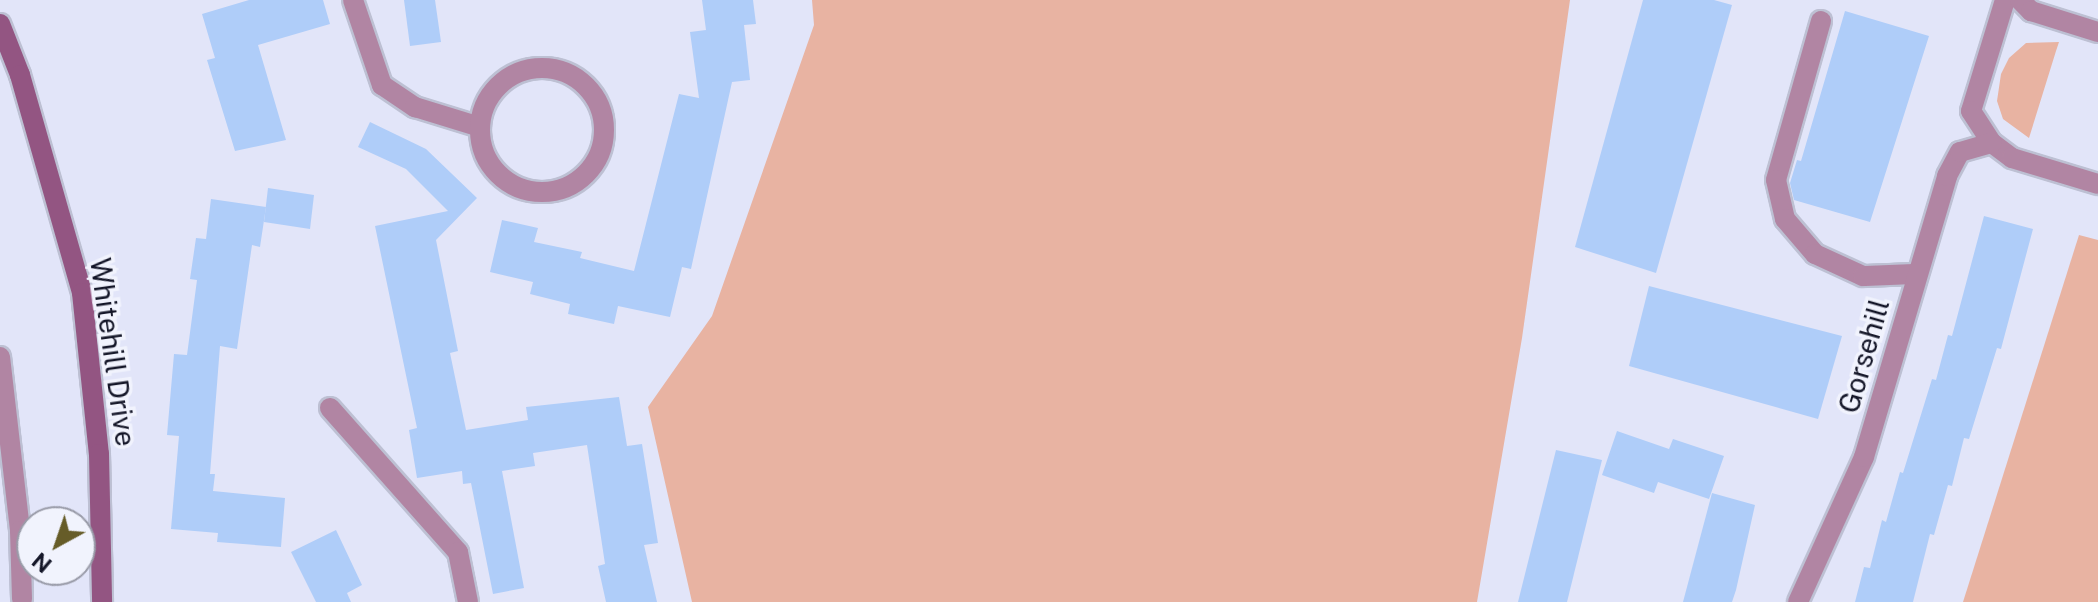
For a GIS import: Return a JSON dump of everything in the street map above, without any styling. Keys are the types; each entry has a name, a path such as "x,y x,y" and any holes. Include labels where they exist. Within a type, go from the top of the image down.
{"street":[{"path":"353,0 369,56 382,85 415,107 480,127"},
{"path":"2005,0 1971,111 1992,143 2012,158 2098,184"},
{"path":"2020,0 2031,11 2098,32"},
{"path":"1821,21 1776,180 1785,219 1815,254 1863,276 1916,274"},
{"name":"Whitehill Drive","path":"0,24 20,75 82,293 99,454 102,602"},
{"path":"541,68 563,72 593,94 603,114 605,135 591,170 566,188 527,191 507,182 493,168 483,149 480,127 484,109 495,90 525,71 541,68"},
{"name":"Gorsehill","path":"1798,602 1864,457 1947,176 1960,152 1992,143"},
{"path":"0,359 20,531 22,599"},
{"path":"330,408 458,552 468,602"}],"shaded area":[{"path":"812,0 1570,0 1522,338 1477,602 692,602 648,407 712,316 814,25"},
{"path":"2059,42 2029,138 2003,119 1997,101 2001,74 2009,58 2026,43"},
{"path":"2079,235 2098,240 2098,602 1963,602"}],"building":[{"path":"249,0 323,0 330,24 258,45 286,140 235,151 207,60 215,58 202,14"},
{"path":"404,0 435,0 441,42 410,46"},
{"path":"702,0 753,0 756,24 744,25 750,80 732,82 691,269 682,267 670,317 618,306 614,324 568,314 570,304 530,294 533,282 490,272 502,220 538,228 534,242 582,252 580,258 634,271 679,94 699,98 690,32 706,30"},
{"path":"1643,0 1714,0 1732,5 1656,273 1575,247"},
{"path":"1845,11 1929,36 1870,222 1794,200 1790,183 1797,160 1801,161"},
{"path":"370,122 426,149 477,198 436,240 458,351 450,353 466,430 528,420 526,407 619,397 627,446 642,444 658,543 644,545 657,602 606,602 598,566 605,564 587,445 533,453 535,466 502,471 524,588 493,594 471,483 463,484 462,471 417,478 409,430 417,428 375,226 448,211 406,169 358,147"},
{"path":"268,188 314,195 310,229 264,222"},
{"path":"211,199 266,207 260,247 252,245 237,349 220,346 210,474 215,474 213,491 285,498 281,547 217,542 218,533 171,529 179,436 167,435 174,354 187,355 197,280 190,279 196,238 206,239"},
{"path":"1984,216 2033,229 2001,349 1997,348 1969,439 1964,438 1952,486 1948,485 1934,535 1930,534 1913,602 1855,602 1864,567 1870,568 1882,520 1886,522 1900,472 1903,473 1932,379 1936,380 1948,335 1952,336"},
{"path":"1649,286 1842,336 1818,419 1629,366"},
{"path":"1617,431 1669,449 1673,439 1724,456 1709,499 1658,482 1654,493 1602,475"},
{"path":"1556,450 1602,460 1567,602 1518,602"},
{"path":"1712,493 1755,505 1736,590 1732,602 1683,602"},
{"path":"336,530 362,585 347,593 351,602 316,602 291,552"}]}
